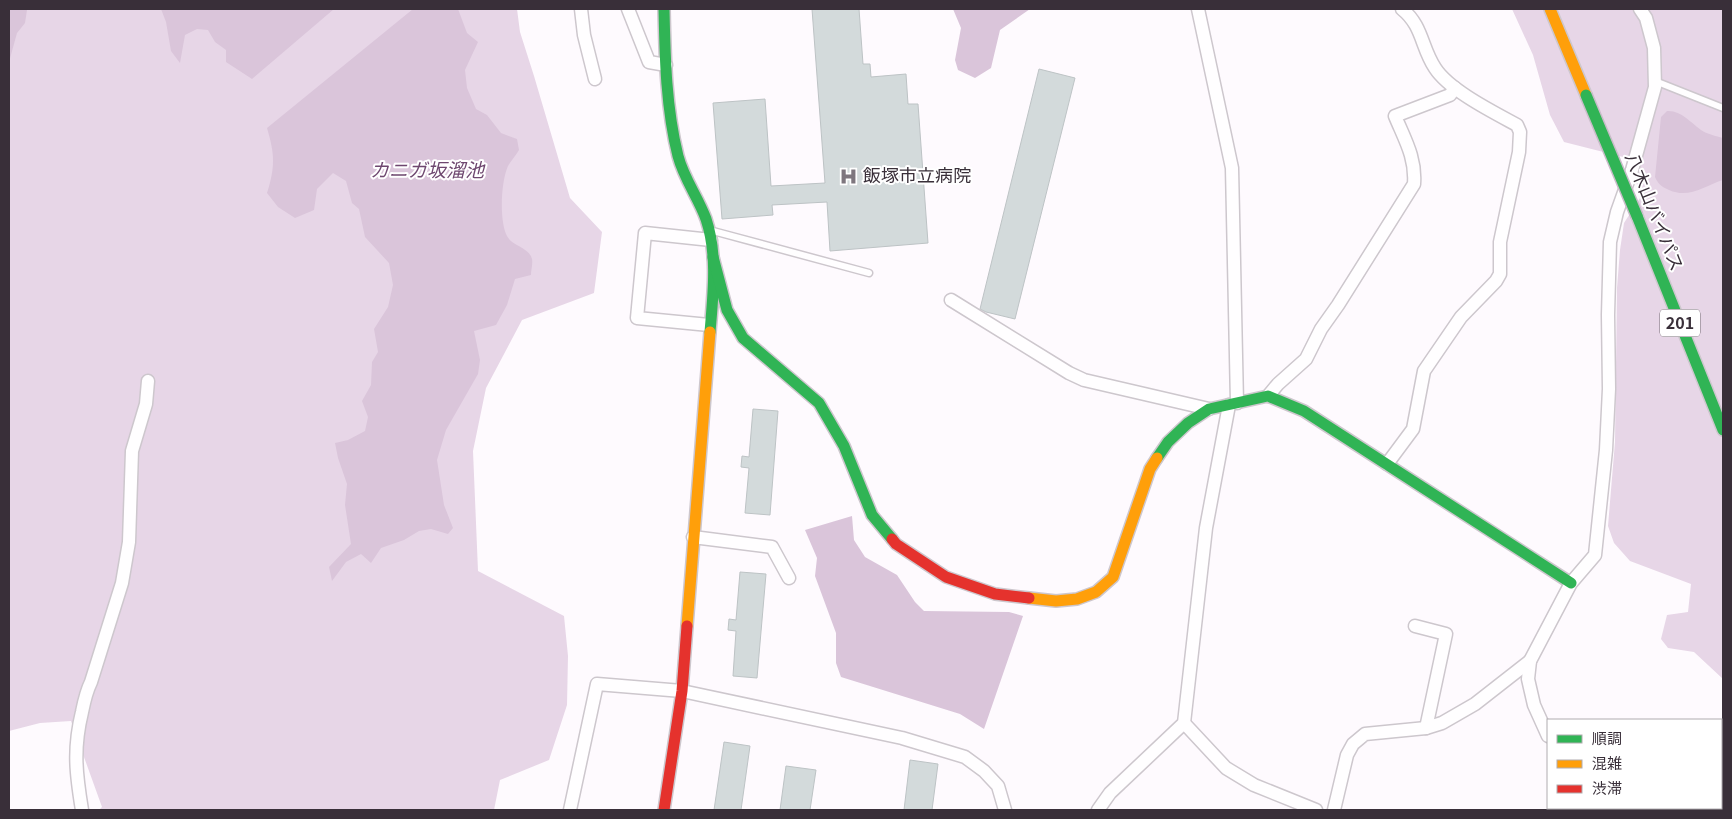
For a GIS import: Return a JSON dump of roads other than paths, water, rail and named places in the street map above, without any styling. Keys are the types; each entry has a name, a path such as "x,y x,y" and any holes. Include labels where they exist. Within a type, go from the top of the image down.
{"main road":[{"path":"664,9 666,65 672,127 678,159 710,235 713,257 727,310 743,338 820,403 844,446 872,515 890,537 896,544 946,577 995,594 1056,601 1077,599 1096,592 1113,577 1150,469 1168,442 1188,423 1209,409 1268,396 1304,411 1571,583"},
{"name":"八木山バイパス","path":"1550,9 1637,216 1723,430"},
{"path":"664,810 682,691 713,257"}],"street":[{"path":"581,9 584,35 595,79"},
{"path":"628,9 649,62 666,65"},
{"path":"1098,810 1110,793 1184,723 1206,528 1233,404 1232,168 1198,9"},
{"path":"1387,464 1413,430 1424,371 1461,317 1500,274 1500,242 1519,152 1520,132 1516,125 1455,88 1435,69 1412,17 1402,9"},
{"path":"1547,734 1534,705 1528,679 1530,661 1571,583 1595,555 1601,510 1609,389 1608,291 1610,242 1643,134 1655,87 1654,48 1646,18 1640,9"},
{"path":"1268,396 1278,384 1306,359 1321,329 1414,184 1415,169 1412,157 1395,116 1450,95 1455,88"},
{"path":"709,325 637,318 645,233 710,235"},
{"path":"950,300 1069,373 1084,380 1209,409"},
{"path":"82,810 75,765 77,732 87,690 122,583 129,542 132,451 146,404 148,381"},
{"path":"693,537 772,547 789,578"},
{"path":"1415,626 1446,634 1426,728"},
{"path":"1334,810 1347,755 1353,744 1365,734 1426,728 1442,724 1475,704 1530,661"},
{"path":"570,810 597,684 682,691 902,738 965,757 984,771 998,786 1005,810"},
{"path":"1184,723 1226,768 1254,785 1316,810"}],"lane":[{"path":"1654,80 1723,108"},
{"path":"710,235 869,273"}],"water":[{"path":"9,9 30,9 27,10 25,23 17,33 9,62"},
{"path":"161,9 334,9 252,79 226,62 226,50 215,42 208,30 197,29 185,35 180,63 171,51 166,22"},
{"name":"カニガ坂溜池","path":"413,9 458,9 467,33 478,42 465,70 467,88 476,109 487,115 501,133 517,139 519,150 508,166 504,181 503,221 504,229 509,239 530,255 532,261 531,275 515,279 507,305 496,325 474,331 480,360 478,374 446,430 437,460 444,505 453,528 448,534 431,529 419,531 404,540 381,548 371,563 361,554 346,562 332,581 329,567 351,544 345,505 347,484 335,443 348,440 365,431 368,417 362,401 371,385 372,362 378,352 374,329 388,307 393,285 389,263 365,237 359,209 352,203 346,181 333,173 317,189 314,210 295,218 278,207 267,193 272,176 273,161 272,146 267,128"},
{"path":"953,9 1030,9 1000,30 991,68 975,78 958,70 955,60 961,28"},
{"path":"1667,111 1677,112 1703,131 1723,138 1723,180 1696,191 1683,193 1669,190 1659,183 1655,177 1661,117"},
{"path":"852,516 854,540 865,557 897,575 915,602 924,611 1009,612 1023,616 984,729 960,714 841,677 836,663 836,633 815,576 817,558 805,530"}],"place":[{"name":"飯塚市立病院","path":"849,176"}]}
